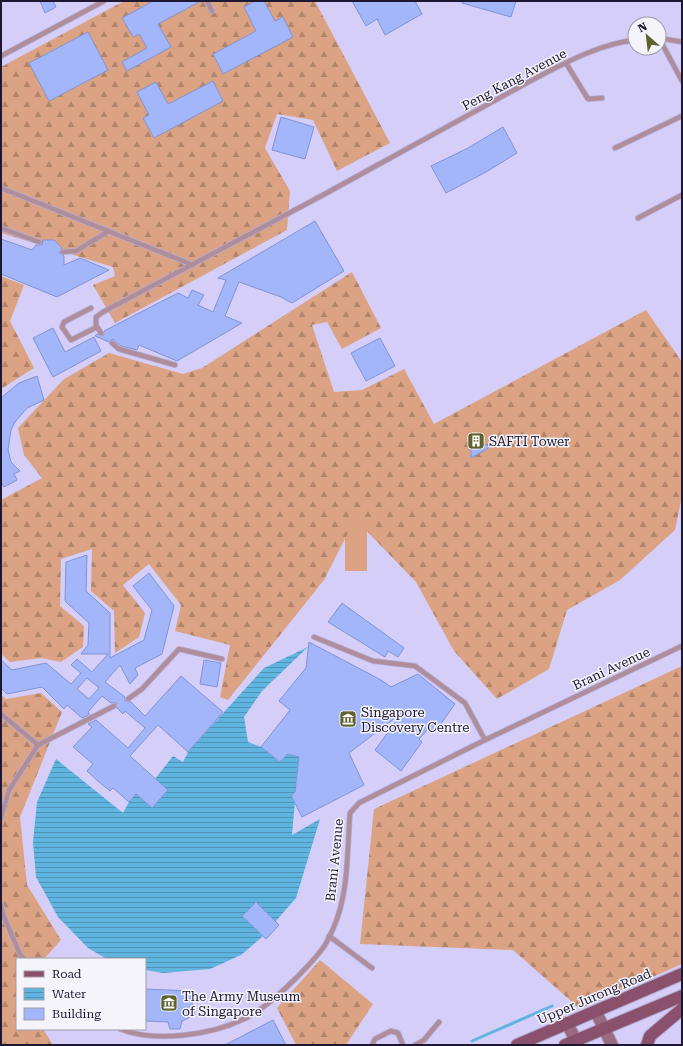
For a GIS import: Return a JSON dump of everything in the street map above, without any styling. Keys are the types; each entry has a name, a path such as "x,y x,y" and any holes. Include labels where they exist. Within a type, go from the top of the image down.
{"main road":[{"name":"Upper Jurong Road","path":"517,1045 682,974"},
{"path":"567,1023 573,1044 604,1029 682,996"},
{"path":"647,1045 650,1036 682,1009"},
{"path":"596,1012 612,1045"}],"lane":[{"path":"1,56 104,1"},
{"path":"207,1 212,11"},
{"path":"667,39 682,42"},
{"name":"Peng Kang Avenue","path":"97,327 95,321 96,317 103,312 193,265 566,63 618,42 627,41"},
{"path":"667,53 682,80"},
{"path":"566,63 588,99 602,98"},
{"path":"615,148 682,116"},
{"path":"1,188 193,265"},
{"path":"638,218 682,195"},
{"path":"1,228 38,242"},
{"path":"63,252 76,252 109,231"},
{"path":"91,308 64,322 62,327 71,340 97,327 101,333"},
{"path":"112,343 120,349 175,365"},
{"path":"314,638 373,661 415,666 465,703 485,740"},
{"name":"Brani Avenue","path":"126,1030 165,1037 207,1032 245,1019 279,995 324,948 342,902 350,813 359,803 485,740 682,646"},
{"path":"128,699 142,690 179,649 222,658"},
{"path":"1,818 9,790 38,745 114,706"},
{"path":"1,714 38,745"},
{"path":"1,905 4,917 20,954 23,958"},
{"path":"329,936 372,968"},
{"path":"415,1045 424,1040 439,1022"},
{"path":"372,1045 375,1039 391,1031 398,1033 403,1045"}],"green space":[{"path":"124,1 315,1 390,143 337,171 313,120 277,114 265,148 290,191 287,230 115,323 93,285 115,276 113,267 1,233 1,67"},
{"path":"352,272 381,328 342,349 327,322 312,325 334,392 362,390 404,369 434,424 646,310 682,362 682,496 675,530 620,580 567,610 549,669 497,699 454,651 416,582 355,519 324,580 228,700 220,697 230,645 175,631 181,605 149,564 123,585 145,613 139,637 115,653 114,611 91,591 92,549 61,559 60,606 84,626 83,647 61,662 41,658 10,662 1,654 1,500 42,478 24,455 18,428 64,379 109,353 183,374 202,368"},
{"path":"1,276 24,285 10,321 34,368 1,389"},
{"path":"345,507 367,507 367,571 345,571"},
{"path":"682,666 682,964 580,1009 513,950 360,944 374,809"},
{"path":"41,693 62,712 20,817 27,885 61,940 45,958 16,958 16,1030 44,1030 53,1045 1,1045 1,695 6,699"},
{"path":"320,960 373,1004 346,1045 296,1045 277,1008"}],"water":[{"path":"308,647 262,691 244,717 248,742 261,747 280,762 288,754 299,757 292,835 320,819 296,898 262,937 241,955 210,969 163,973 146,970 146,958 105,958 88,948 58,917 36,877 33,842 37,802 56,759 123,813 129,802 136,794 152,808 168,790 155,779 173,756 183,762 188,752 264,668"}],"building":[{"path":"40,1 53,1 56,7 45,13"},
{"path":"153,1 201,1 158,24 171,47 127,71 122,62 147,48 139,34 133,37 122,18"},
{"path":"255,1 264,1 275,21 283,17 293,37 223,74 213,54 256,31 244,7"},
{"path":"352,1 415,1 422,14 385,35 377,19 366,26"},
{"path":"462,1 516,1 511,17 462,3"},
{"path":"88,32 108,70 49,101 29,63"},
{"path":"213,81 223,101 154,138 143,118 149,115 137,92 156,82 168,104"},
{"path":"281,117 314,127 305,159 272,150"},
{"path":"503,127 517,153 486,172 446,193 431,166 468,148"},
{"path":"315,221 344,271 292,303 281,297 239,282 225,316 242,323 177,361 139,345 137,350 121,346 113,339 109,342 95,336 97,334 103,336 104,331 178,293 188,298 192,290 204,295 198,305 213,312 226,280 218,278"},
{"path":"1,239 32,250 36,245 42,245 43,240 54,240 62,248 59,253 64,256 64,265 80,258 109,270 57,297 1,274"},
{"path":"53,328 65,352 94,337 101,351 53,377 33,338"},
{"path":"380,338 395,366 366,381 351,353"},
{"path":"37,376 44,400 27,408 15,422 11,430 8,450 11,462 20,471 14,474 17,480 4,487 1,482 1,398 19,383"},
{"name":"SAFTI Tower","path":"471,436 490,447 471,458"},
{"path":"87,555 86,591 110,613 110,658 144,640 152,610 133,586 149,573 174,606 162,654 135,668 138,675 130,684 120,665 105,682 125,697 125,701 131,702 145,716 181,676 223,712 188,752 158,725 130,756 168,790 152,808 136,794 129,802 113,788 110,791 87,771 93,764 73,747 92,727 88,724 96,720 128,748 145,728 125,711 123,714 117,708 116,703 111,703 102,696 88,712 90,714 82,718 67,705 64,709 42,687 7,694 1,688 1,660 12,670 46,663 71,684 81,673 71,665 77,659 92,672 108,654 81,654 88,645 89,623 65,601 66,562","holes":["87,678 99,688 89,699 77,689"]},
{"path":"342,603 404,648 398,657 388,651 385,657 328,622"},
{"name":"Singapore Discovery Centre","path":"309,642 381,680 391,687 418,674 455,704 435,732 429,728 419,739 422,742 401,771 375,750 403,712 349,753 364,785 302,817 291,795 295,792 299,757 288,754 280,762 261,747 290,710 279,701 306,668"},
{"path":"204,660 221,663 217,687 200,684"},
{"path":"256,902 279,925 266,939 242,916"},
{"name":"The Army Museum of Singapore","path":"146,989 189,991 195,1015 182,1021 180,1029 170,1029 168,1022 146,1021"},
{"path":"273,1020 286,1045 225,1045"}],"waterway":[{"path":"472,1041 552,1006"}],"place":[{"name":"SAFTI Tower","path":"476,441"},
{"name":"Singapore Discovery Centre","path":"348,719"},
{"name":"The Army Museum of Singapore","path":"169,1003"}]}
